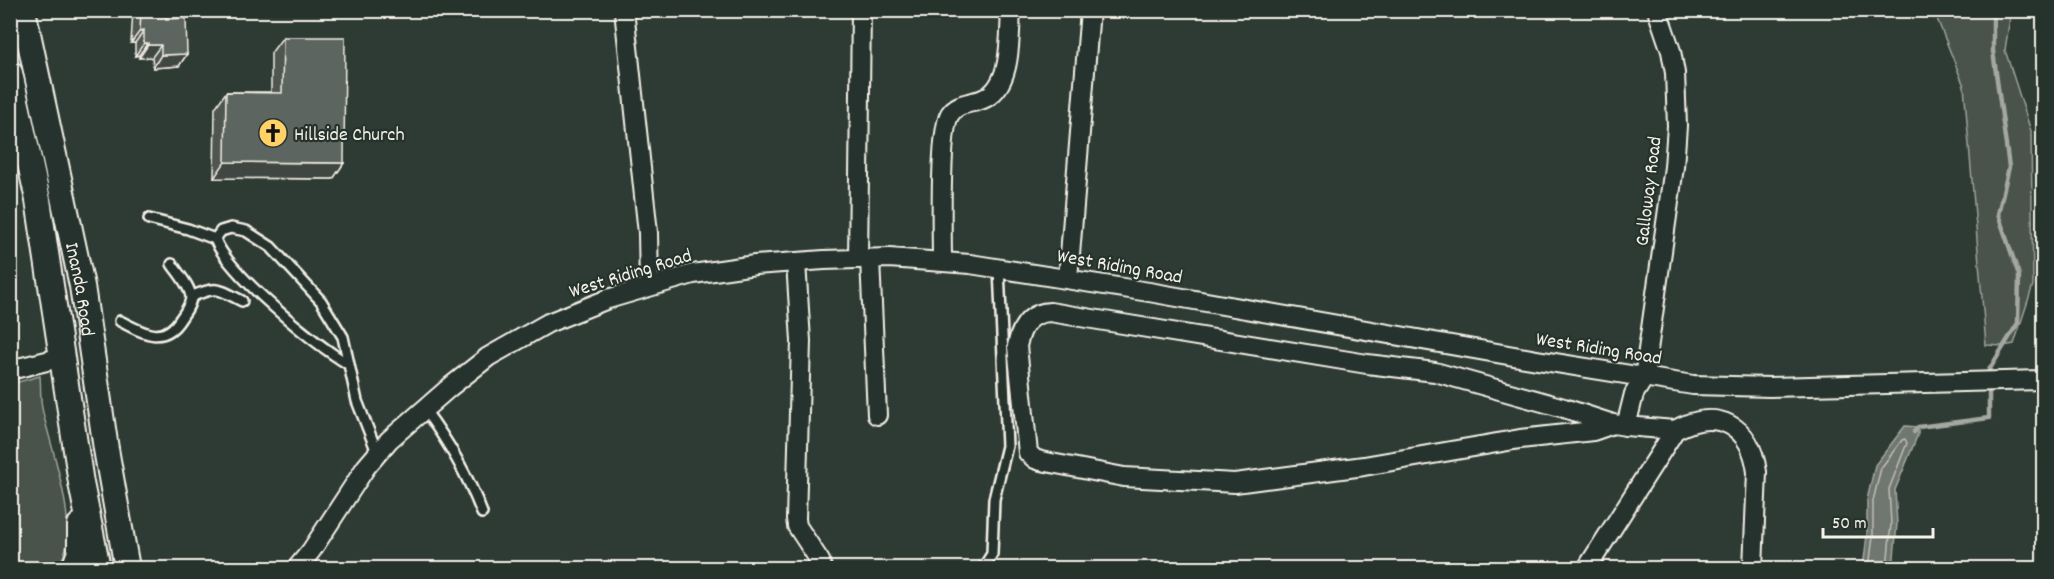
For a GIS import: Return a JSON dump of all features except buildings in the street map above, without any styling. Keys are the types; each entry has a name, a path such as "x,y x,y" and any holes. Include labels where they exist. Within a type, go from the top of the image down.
{"main road":[{"name":"Inanda Road","path":"23,10 82,286 106,449 127,568"},
{"name":"Inanda Road","path":"10,73 38,200 81,483 98,568"},
{"path":"74,568 80,552 81,483"}],"street":[{"path":"624,10 648,233 649,285"},
{"path":"861,10 864,259 877,415"},
{"path":"942,261 942,190 946,124 954,109 983,99 1000,81 1006,63 1011,10"},
{"path":"1068,279 1090,10"},
{"name":"Galloway Road","path":"1619,425 1644,378 1674,167 1677,126 1675,73 1671,51 1657,10"},
{"name":"West Riding Road","path":"297,568 312,551 377,452 424,409 488,357 522,336 557,319 649,285 720,269 864,259 942,261 1068,279 1693,385 1770,387 2043,380"},
{"path":"796,262 801,341 796,519 797,526 820,561 822,568"},
{"path":"1619,425 1593,431 1520,439 1364,466 1235,483 1124,477 1041,461 1028,453 1017,346 1020,334 1030,318 1040,312 1050,312 1367,364 1436,372 1619,425 1675,430"},
{"path":"10,370 63,357"},
{"path":"1587,568 1675,430 1687,423 1712,418 1733,427 1748,440 1755,460 1757,472 1753,568"},
{"path":"1647,428 1655,461"}],"lane":[{"path":"149,219 216,239"},
{"path":"216,239 221,231 231,228 246,231 271,247 321,301 343,338 357,401 377,452"},
{"path":"216,239 220,251 236,271 284,315 348,364"},
{"path":"120,321 148,334 160,335 168,332 179,322 191,297 186,284 172,264"},
{"path":"983,568 992,554 994,500 1007,446 999,269"},
{"path":"191,297 209,289 220,290 242,302"},
{"path":"424,409 443,434 474,490 482,513"}],"shaded area":[{"path":"1934,11 2011,11 2005,50 2031,131 2033,285 2014,344 1986,345 1964,86"},
{"path":"40,376 42,408 58,468 67,515 67,537 64,555 55,568 11,568 11,384"}],"water":[{"path":"1905,426 1918,427 1918,434 1895,490 1897,524 1893,568 1863,568 1867,535 1867,500 1875,465"}],"waterway":[{"path":"1989,370 2018,323 2019,275 1998,214 2009,167 1993,51 1993,10"},
{"path":"1914,432 1918,427 1989,418 1989,388"}],"place":[{"name":"Hillside Church","path":"273,133"}]}
